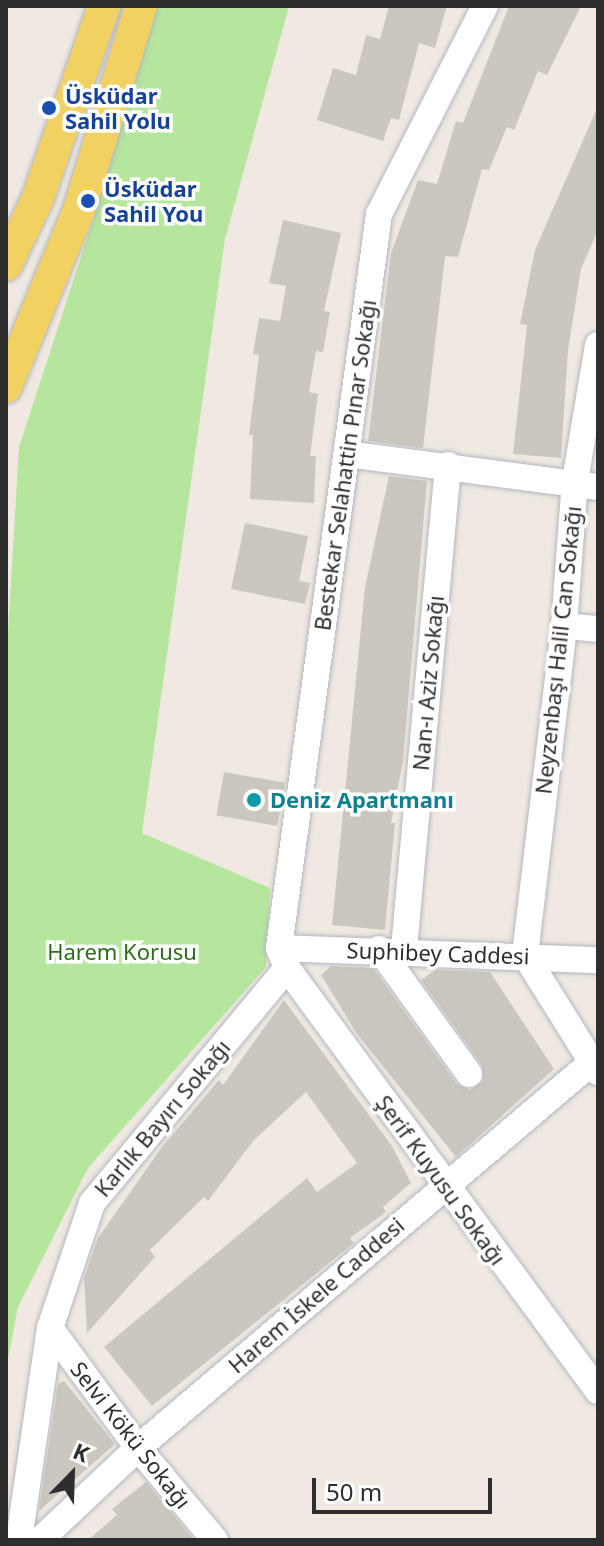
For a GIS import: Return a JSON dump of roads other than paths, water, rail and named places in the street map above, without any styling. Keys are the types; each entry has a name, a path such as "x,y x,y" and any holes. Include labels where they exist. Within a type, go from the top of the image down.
{"main road":[{"path":"6,265 38,198 104,6"},
{"path":"6,387 79,210 141,6"}],"street":[{"name":"Bestekar Selahattin Pınar Sokağı","path":"283,958 379,214 485,6"},
{"name":"Neyzenbaşı Halil Can Sokağı","path":"525,955 564,626 586,484 598,345"},
{"path":"347,454 586,484"},
{"name":"Nan-ı Aziz Sokağı","path":"392,949 448,465"},
{"path":"564,626 598,629"},
{"path":"392,949 469,1074"},
{"name":"Suphibey Caddesi","path":"283,958 392,949 598,960"},
{"path":"525,955 596,1064"},
{"name":"Şerif Kuyusu Sokağı","path":"283,958 443,1186 598,1391"},
{"name":"Karlık Bayırı Sokağı","path":"19,1540 50,1328 92,1203 283,958"},
{"name":"Harem İskele Caddesi","path":"40,1540 138,1448 443,1186 596,1064"},
{"name":"Selvi Kökü Sokağı","path":"50,1328 138,1448 215,1540"}],"place":[{"name":"Üsküdar Sahil Yolu","path":"49,108"},
{"name":"Üsküdar Sahil You","path":"88,201"},
{"name":"Deniz Apartmanı","path":"254,800"}],"park label":[{"name":"Harem Korusu","path":"122,952"}]}
